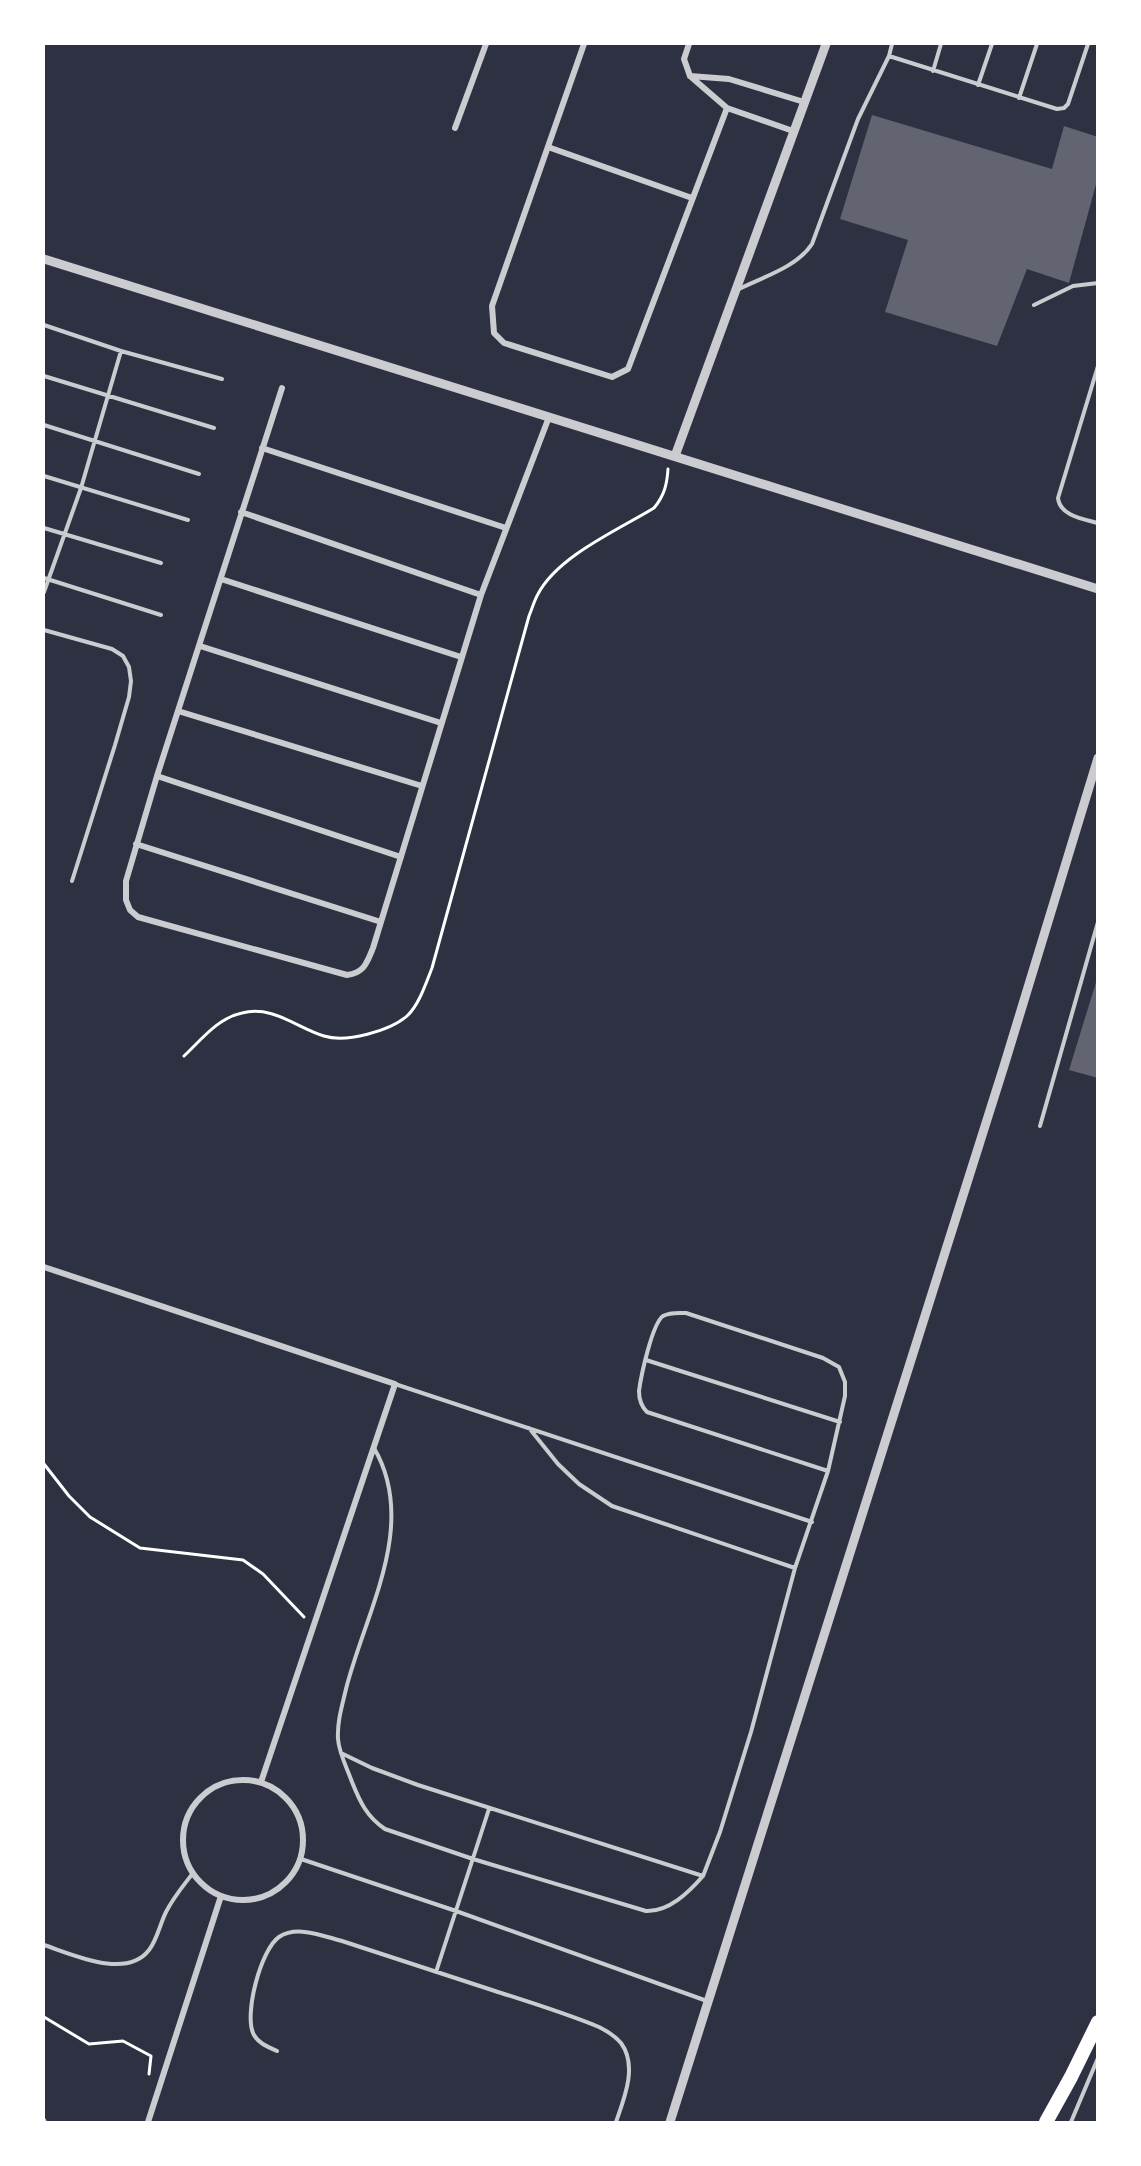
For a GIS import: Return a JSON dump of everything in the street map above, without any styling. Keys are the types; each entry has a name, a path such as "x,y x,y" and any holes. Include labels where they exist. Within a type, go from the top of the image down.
{"highway":[{"path":"1046,2122 1098,2022"}],"street":[{"path":"454,128 486,44"},
{"path":"584,44 492,306 494,333 504,343 612,376 628,369 727,108"},
{"path":"689,44 684,59 690,76 727,108 793,131"},
{"path":"672,456 736,291 826,44"},
{"path":"690,76 729,79 804,102"},
{"path":"548,147 692,198"},
{"path":"44,259 1098,589"},
{"path":"282,388 157,776 136,844 125,892 130,910 138,917 347,975 363,970 368,962 481,595 531,470 549,417"},
{"path":"262,448 506,528"},
{"path":"241,512 481,595"},
{"path":"221,579 461,657"},
{"path":"200,646 441,723"},
{"path":"178,711 422,786"},
{"path":"670,2122 1004,1066 1098,758"},
{"path":"157,776 401,857"},
{"path":"136,844 381,922"},
{"path":"44,1267 395,1384 261,1782"},
{"path":"242,1779 261,1782 278,1790 292,1804 301,1821 304,1840 301,1859 291,1877 277,1890 260,1898 240,1900 221,1896 205,1887 193,1873 184,1856 182,1838 186,1820 194,1804 207,1790 224,1782 242,1779"},
{"path":"148,2122 221,1896"}],"lane":[{"path":"736,291 805,254 812,244 858,119 889,56 892,44"},
{"path":"933,71 941,44"},
{"path":"978,85 992,44"},
{"path":"1019,98 1037,44"},
{"path":"889,56 1057,109 1064,108 1068,104 1088,44"},
{"path":"1034,305 1072,286 1098,283"},
{"path":"44,325 121,351 222,379"},
{"path":"44,592 46,578 81,488 121,351"},
{"path":"1098,366 1058,498 1063,510 1073,516 1098,523"},
{"path":"44,376 214,428"},
{"path":"44,425 200,474"},
{"path":"44,476 188,520"},
{"path":"44,528 161,563"},
{"path":"46,578 161,615"},
{"path":"44,630 112,649 123,656 129,667 131,681 121,726 72,881"},
{"path":"1040,1126 1098,922"},
{"path":"373,1447 386,1472 389,1486 391,1513 389,1543 385,1566 351,1668 338,1720 341,1753 365,1812 385,1829 472,1859 646,1911 658,1910 668,1905 687,1892 703,1876 720,1832 751,1732 795,1568 828,1472 840,1422 845,1382 839,1367 823,1358 686,1312 671,1313 662,1317 655,1327 639,1392 641,1404 647,1412 828,1472"},
{"path":"646,1360 840,1422"},
{"path":"395,1384 812,1522"},
{"path":"528,1428 558,1464 579,1484 612,1506 795,1568"},
{"path":"341,1753 372,1768 489,1809 703,1876"},
{"path":"435,1972 489,1809"},
{"path":"301,1859 456,1911 708,2001"},
{"path":"44,1945 92,1960 130,1964 150,1949 171,1902 193,1873"},
{"path":"277,2051 262,2044 255,2037 249,2017 255,1986 267,1952 280,1936 292,1932 310,1932 528,2002 613,2035 622,2044 627,2055 628,2070 628,2084 616,2122"},
{"path":"1071,2122 1098,2058"}],"path":[{"path":"184,1056 228,1017 245,1012 263,1012 284,1017 327,1037 355,1037 388,1028 408,1016 421,996 432,968 526,627 538,593 555,572 579,553 654,508 663,497 672,456"},
{"path":"44,1464 90,1517 140,1548 243,1560 263,1574 313,1627"},
{"path":"44,2017 89,2043 123,2041 151,2056 149,2080"}],"building":[{"path":"872,115 1052,169 1064,126 1098,137 1098,177 1069,283 1027,269 997,346 885,312 908,240 840,219"},
{"path":"1098,979 1098,1078 1069,1070"}]}
